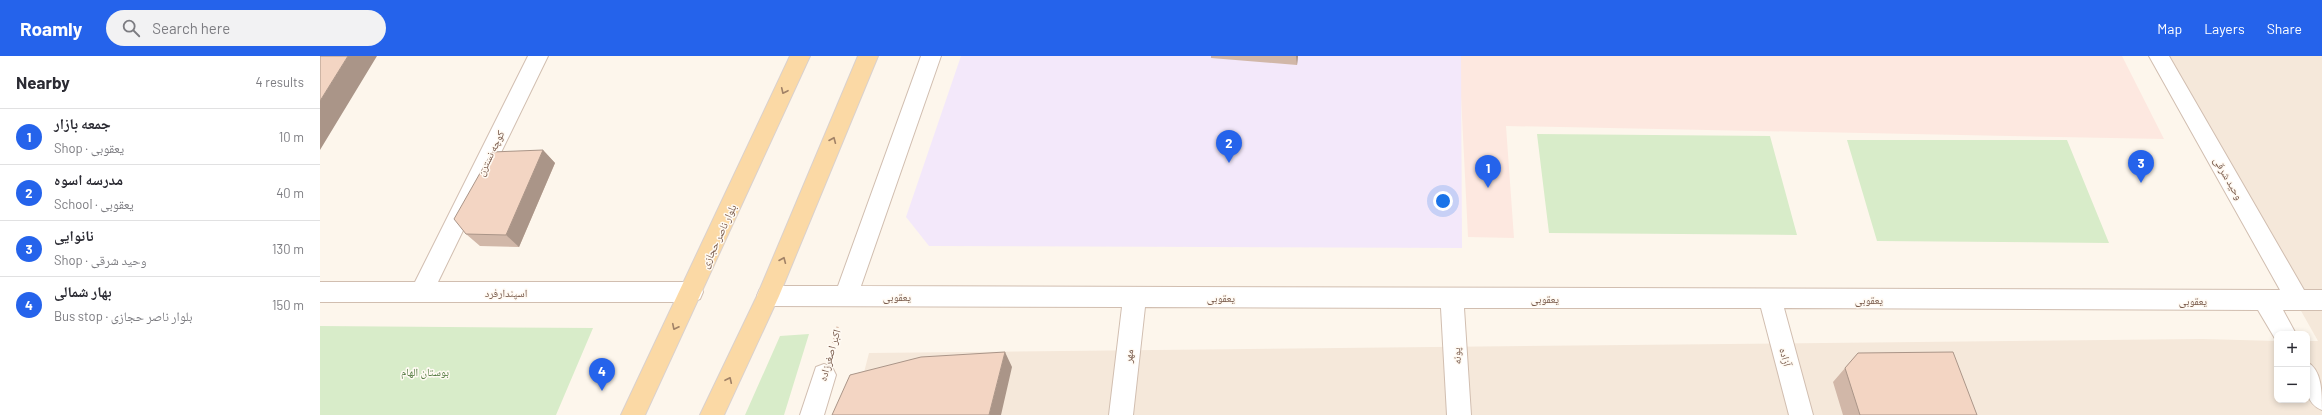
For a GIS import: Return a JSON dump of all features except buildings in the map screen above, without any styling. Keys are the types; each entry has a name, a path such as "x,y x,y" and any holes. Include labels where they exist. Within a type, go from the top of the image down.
{"main road":[{"name":"بلوار ناصر حجازی","path":"633,415 692,292 800,56"},
{"path":"712,415 768,296 868,56"}],"street":[{"name":"کوچه نسترن","path":"421,293 538,56"},
{"path":"846,296 931,56"},
{"name":"وحید شرقی","path":"2159,56 2298,300"},
{"name":"اسپندارفرد","path":"320,292 692,292"},
{"name":"یعقوبی","path":"768,296 2322,300"},
{"name":"مهر","path":"1121,415 1135,297"},
{"name":"پونه","path":"1452,298 1459,415"},
{"name":"آزاده","path":"1770,298 1801,415"},
{"path":"2265,300 2282,331"},
{"name":"اکبر اصغرزاده","path":"812,415 824,375"},
{"path":"2310,378 2322,399"}],"path":[{"name":"اکبر اصغرزاده","path":"824,375 846,296"}],"shaded area":[{"path":"961,56 1461,56 1462,248 929,246 906,217"},
{"path":"1459,56 2122,56 2164,139 1506,126 1514,238 1468,237"},
{"path":"2157,56 2322,56 2322,415 853,415 869,353 2202,339 2274,341 2274,403 2310,403 2310,341 2318,341"}],"green space":[{"path":"1537,134 1770,136 1797,235 1549,233"},
{"path":"1847,140 2067,140 2109,243 1877,241"},
{"name":"بوستان الهام","path":"320,326 593,328 556,415 320,415"},
{"path":"809,334 784,415 745,415 780,336"}],"place":[{"name":"مدرسه اسوه","path":"1229,163"},
{"name":"نانوایی","path":"2141,183"},
{"name":"جمعه‌ بازار","path":"1488,188"},
{"name":"بهار شمالی","path":"602,391"}]}
